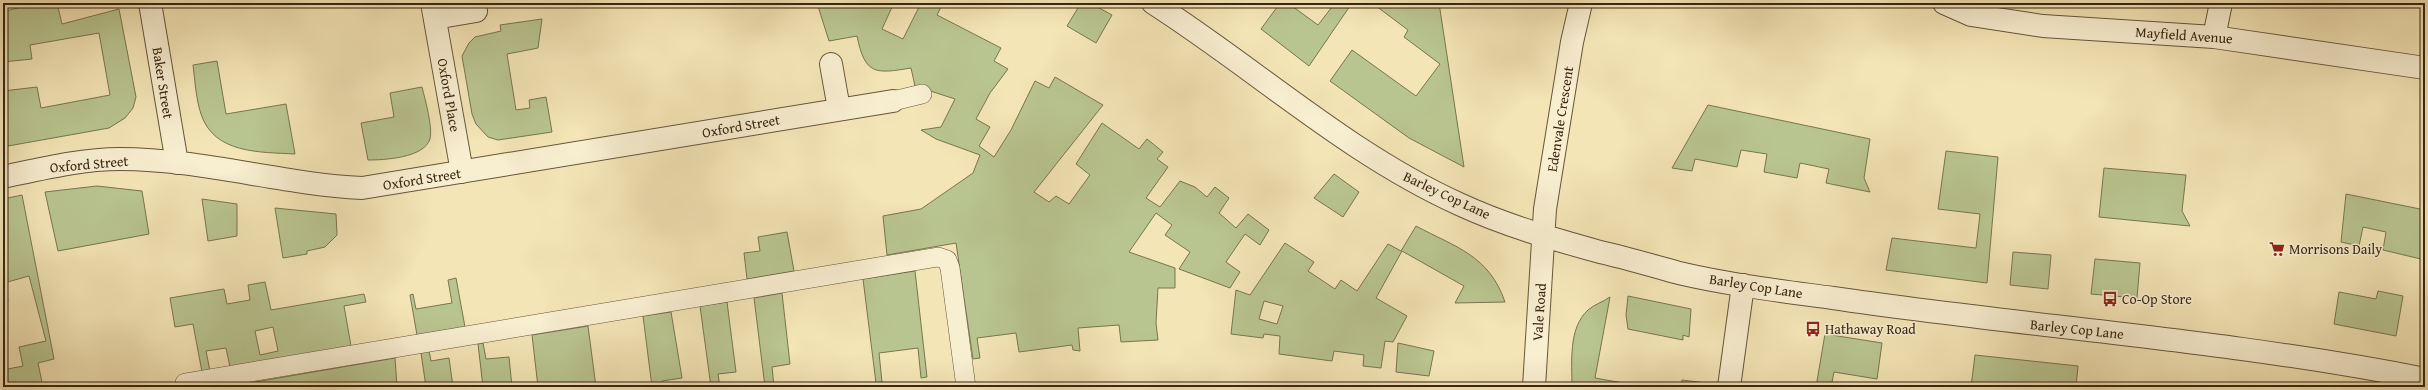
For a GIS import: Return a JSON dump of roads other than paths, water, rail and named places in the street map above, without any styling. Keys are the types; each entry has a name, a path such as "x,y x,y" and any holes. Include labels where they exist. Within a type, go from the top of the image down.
{"street":[{"name":"Baker Street","path":"150,3 177,163"},
{"name":"Barley Cop Lane","path":"1153,3 1178,19 1315,119 1393,170 1460,205 1543,236 1681,273 1743,285 1952,316 2196,342 2425,379"},
{"name":"Edenvale Crescent","path":"1543,236 1545,209 1572,42 1581,3"},
{"name":"Mayfield Avenue","path":"1944,3 1971,16 2043,26 2214,37 2425,68"},
{"path":"2214,37 2221,3"},
{"name":"Oxford Place","path":"462,172 433,10 476,12"},
{"path":"831,64 839,109"},
{"name":"Oxford Street","path":"3,177 42,168 119,159 177,163 319,186 362,188 893,101"},
{"name":"Vale Road","path":"1534,387 1543,236"},
{"path":"1729,387 1743,285"}],"lane":[{"path":"893,101 922,94"},
{"path":"185,387 185,383 938,257 946,260 950,268 966,387"}],"place":[{"name":"Morrisons Daily","path":"2277,249"},
{"name":"Co-Op Store","path":"2110,299"},
{"name":"Hathaway Road","path":"1813,329"}]}
